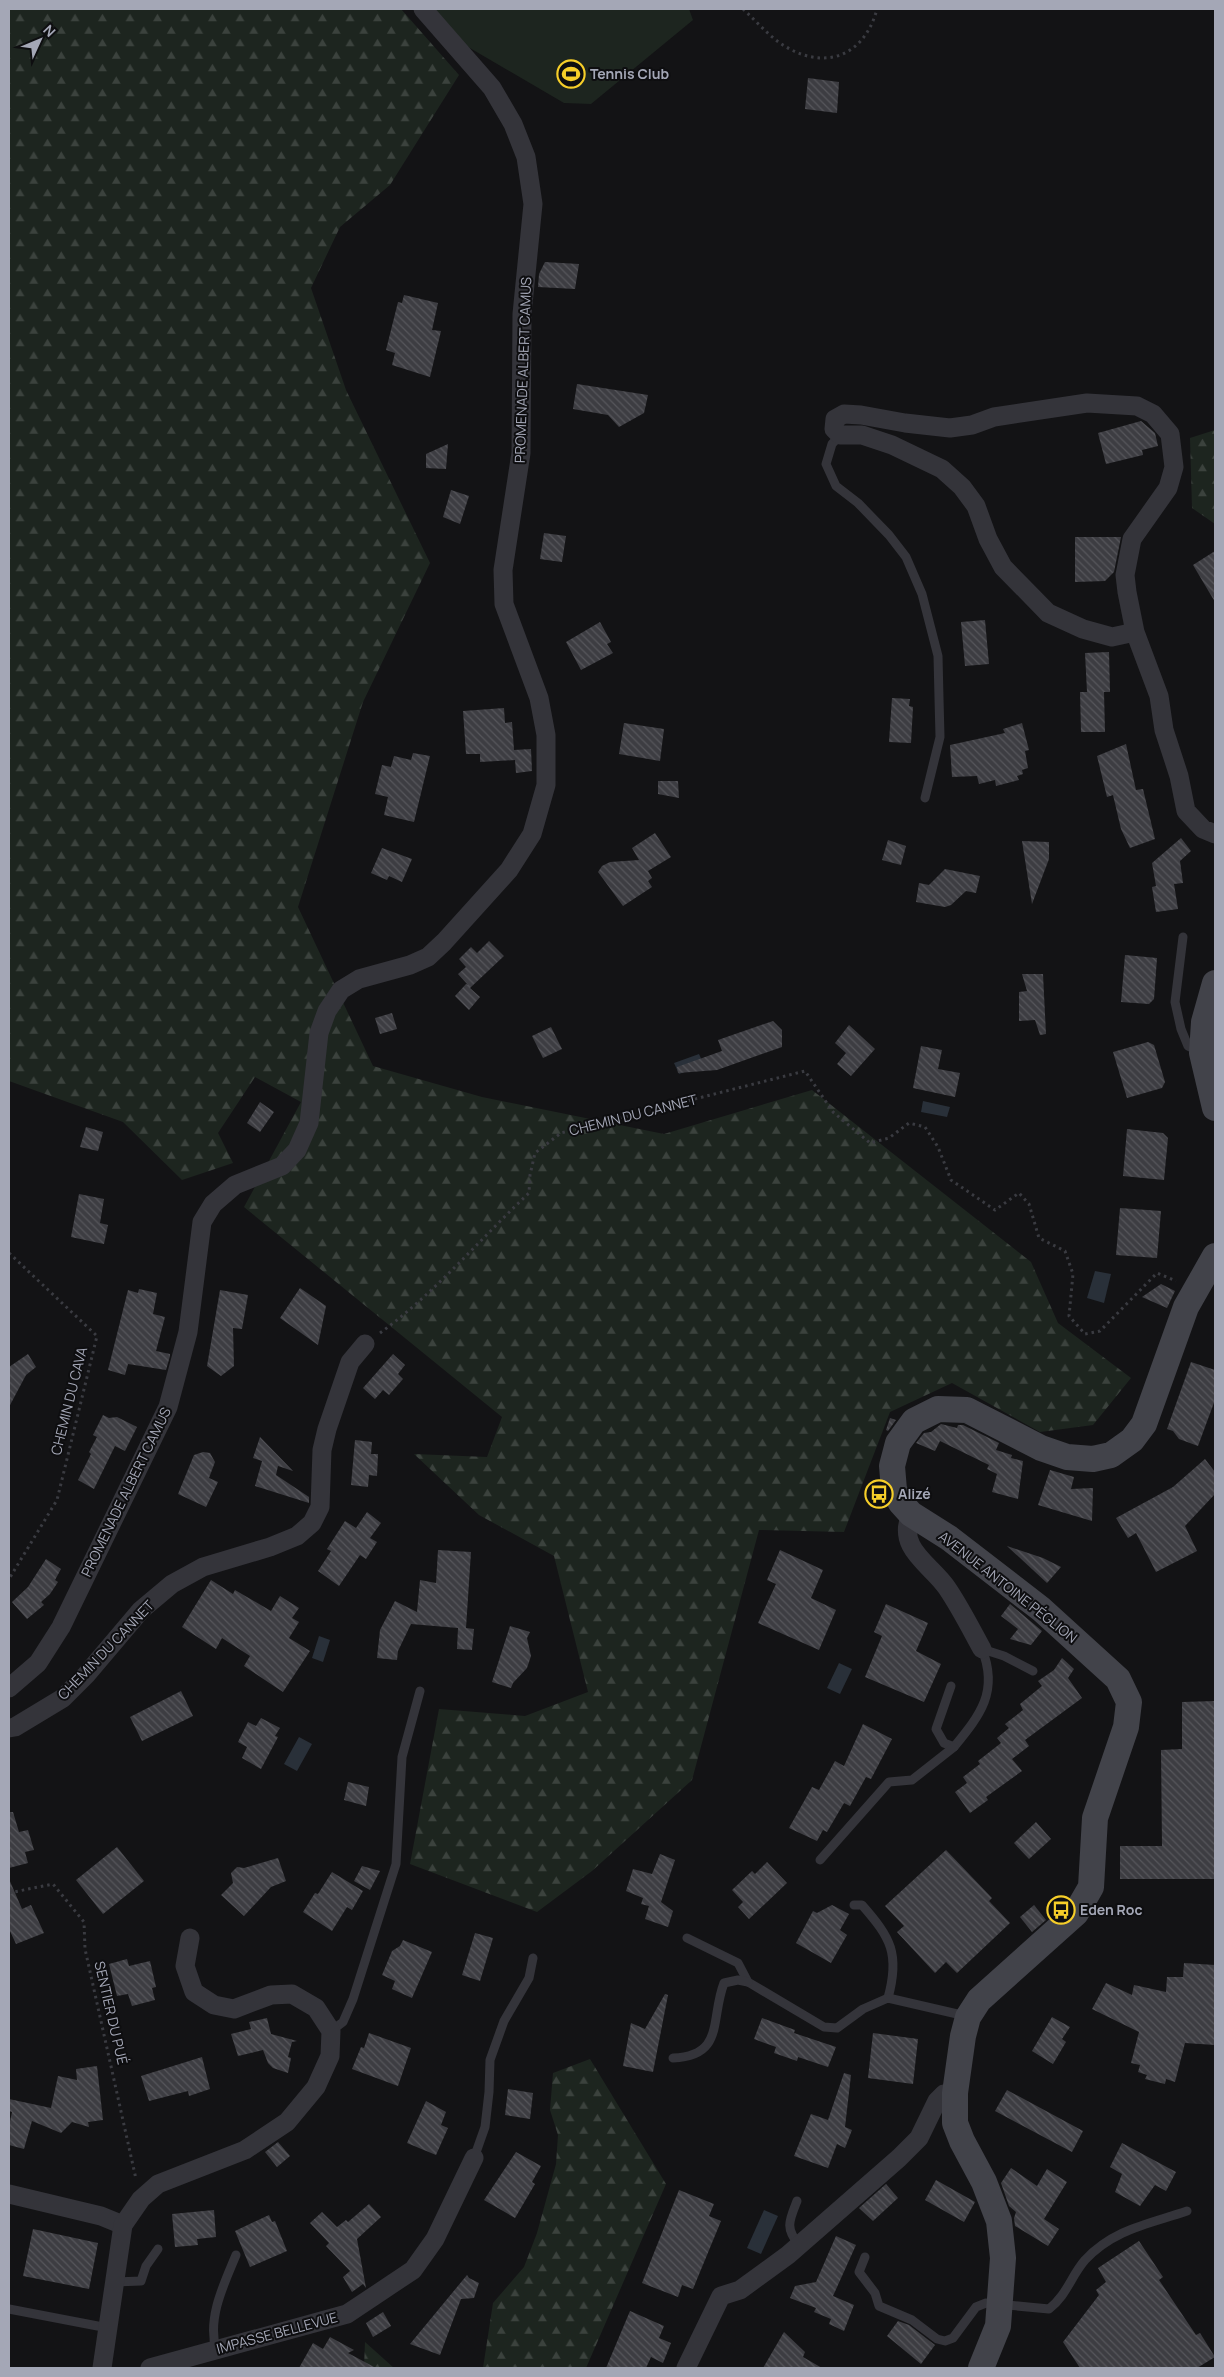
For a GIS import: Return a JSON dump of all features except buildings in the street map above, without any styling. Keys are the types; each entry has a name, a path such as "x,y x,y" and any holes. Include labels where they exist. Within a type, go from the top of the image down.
{"street":[{"name":"PROMENADE ALBERT CAMUS","path":"9,1688 38,1663 61,1627 168,1407 188,1332 202,1222 213,1204 235,1185 282,1166 297,1150 309,1123 319,1033 327,1011 341,990 359,979 410,965 428,956 444,942 509,870 532,834 546,785 546,735 540,707 504,604 503,570 521,453 522,314 533,204 528,166 513,124 492,88 423,9"},
{"path":"1135,632 1112,637 1084,629 1048,613 1003,567 988,539 976,506 962,487 942,470 892,445 862,434 840,435 834,429 835,419 844,414 950,428 972,425 994,417 1086,403 1137,406 1153,414 1170,434 1174,467 1168,488 1132,539 1125,575 1135,632 1159,696 1164,730 1179,776 1186,810 1203,829 1215,834"},
{"path":"1215,983 1204,1022 1208,1069 1215,1108"},
{"name":"AVENUE ANTOINE PÉGLION","path":"982,2368 998,2326 1003,2258 1000,2221 984,2182 962,2141 955,2123 954,2093 963,2036 968,2017 979,2000 1076,1913 1091,1887 1095,1818 1126,1727 1128,1702 1118,1679 1042,1609 949,1538 911,1514 894,1490 892,1466 898,1443 914,1421 938,1409 967,1410 1041,1448 1067,1457 1093,1459 1111,1455 1132,1440 1144,1424 1186,1306 1215,1256"},
{"name":"CHEMIN DU CANNET","path":"9,1728 15,1727 63,1698 86,1675 141,1610 172,1584 203,1567 270,1547 297,1536 312,1523 320,1507 322,1450 327,1429 350,1362 366,1344"},
{"path":"911,1514 906,1525 908,1539 917,1555 947,1587 982,1649"},
{"path":"102,2368 123,2225 141,2199 158,2184 246,2150 286,2122 316,2087 330,2056 332,2031 316,2008 292,1994 270,1995 234,2009 214,2005 194,1992 185,1966 190,1938"},
{"path":"686,2368 721,2296 740,2290 799,2245 919,2138 937,2101 944,2094 954,2093"},
{"name":"IMPASSE BELLEVUE","path":"150,2368 347,2314 413,2270 435,2239 474,2158"},
{"path":"9,2194 101,2216 123,2225"}],"lane":[{"path":"840,435 832,444 826,464 836,486 858,503 889,535 906,557 922,594 938,656 940,737 925,798"},
{"path":"1183,937 1175,1002 1181,1030 1188,1046 1208,1069"},
{"path":"982,1649 1004,1656 1033,1670"},
{"path":"820,1860 889,1782 912,1780 954,1747 978,1717 989,1687 988,1663 982,1649"},
{"path":"951,1686 936,1729 944,1743 954,1747"},
{"path":"332,2031 343,2022 353,1999 396,1864 402,1757 420,1691"},
{"path":"854,1905 862,1905 881,1928 889,1944 894,1960 894,1975 888,1998"},
{"path":"687,1938 738,1963 748,1982"},
{"name":"IMPASSE BELLEVUE","path":"474,2158 485,2127 490,2060 504,2021 529,1978 533,1958"},
{"path":"673,2058 691,2058 702,2051 711,2041 724,1983 738,1980 748,1982 824,2027 837,2028 863,2009 888,1998 968,2017"},
{"path":"797,2201 788,2223 792,2236 799,2245"},
{"path":"865,2257 859,2272 875,2293 879,2306 886,2311 900,2314 912,2320 937,2339 945,2341 953,2338 976,2307 986,2303 1049,2309 1059,2302 1084,2262 1118,2233 1187,2211"},
{"path":"115,2282 141,2282 146,2266 158,2249"},
{"path":"216,2349 213,2333 217,2307 236,2256"},
{"path":"9,2309 108,2328"}],"path":[{"path":"743,9 780,43 806,57 831,59 854,49 872,26 877,9"},
{"name":"CHEMIN DU CANNET","path":"366,1344 400,1319 529,1192 534,1153 561,1133 805,1071 832,1112 870,1143 889,1138 909,1123 925,1127 938,1147 951,1180 995,1210 1019,1193 1029,1204 1039,1238 1065,1251 1073,1274 1069,1316 1085,1334 1100,1331 1157,1273 1194,1291"},
{"name":"CHEMIN DU CAVA","path":"9,1253 97,1336 57,1500 9,1579"},
{"name":"SENTIER DU PUÉ","path":"9,1893 53,1884 84,1922 85,1949 141,2199"}],"green space":[{"path":"9,9 401,9 459,75 390,185 340,227 311,288 346,390 430,563 363,702 298,907 373,1066 482,1097 664,1134 812,1090 1031,1262 1058,1323 1131,1378 1093,1425 1040,1432 952,1383 890,1412 844,1532 759,1530 692,1780 592,1871 537,1912 410,1864 439,1709 525,1716 588,1692 554,1556 479,1515 414,1454 487,1457 502,1417 244,1207 301,1102 255,1077 218,1133 233,1163 182,1180 123,1122 9,1081"},
{"name":"Tennis Club","path":"431,9 689,9 693,20 591,104 564,103 463,44"},
{"path":"1215,430 1215,524 1192,508 1190,438"},
{"path":"590,2059 666,2184 586,2368 483,2368 493,2303 524,2267 537,2233 556,2164 558,2135 550,2110 553,2073"},
{"path":"365,2342 394,2368 364,2368"}],"shaded area":[{"path":"699,1054 704,1065 679,1074 674,1063"},
{"path":"923,1101 950,1107 947,1117 921,1112"},
{"path":"1095,1271 1111,1274 1104,1303 1087,1298"},
{"path":"319,1636 330,1640 323,1662 312,1658"},
{"path":"839,1663 852,1669 840,1694 827,1688"},
{"path":"299,1737 312,1744 297,1771 284,1764"},
{"path":"764,2210 778,2216 761,2254 747,2248"}],"place":[{"name":"Tennis Club","path":"571,74"},
{"name":"Alizé","path":"879,1494"},
{"name":"Eden Roc","path":"1061,1910"}]}
